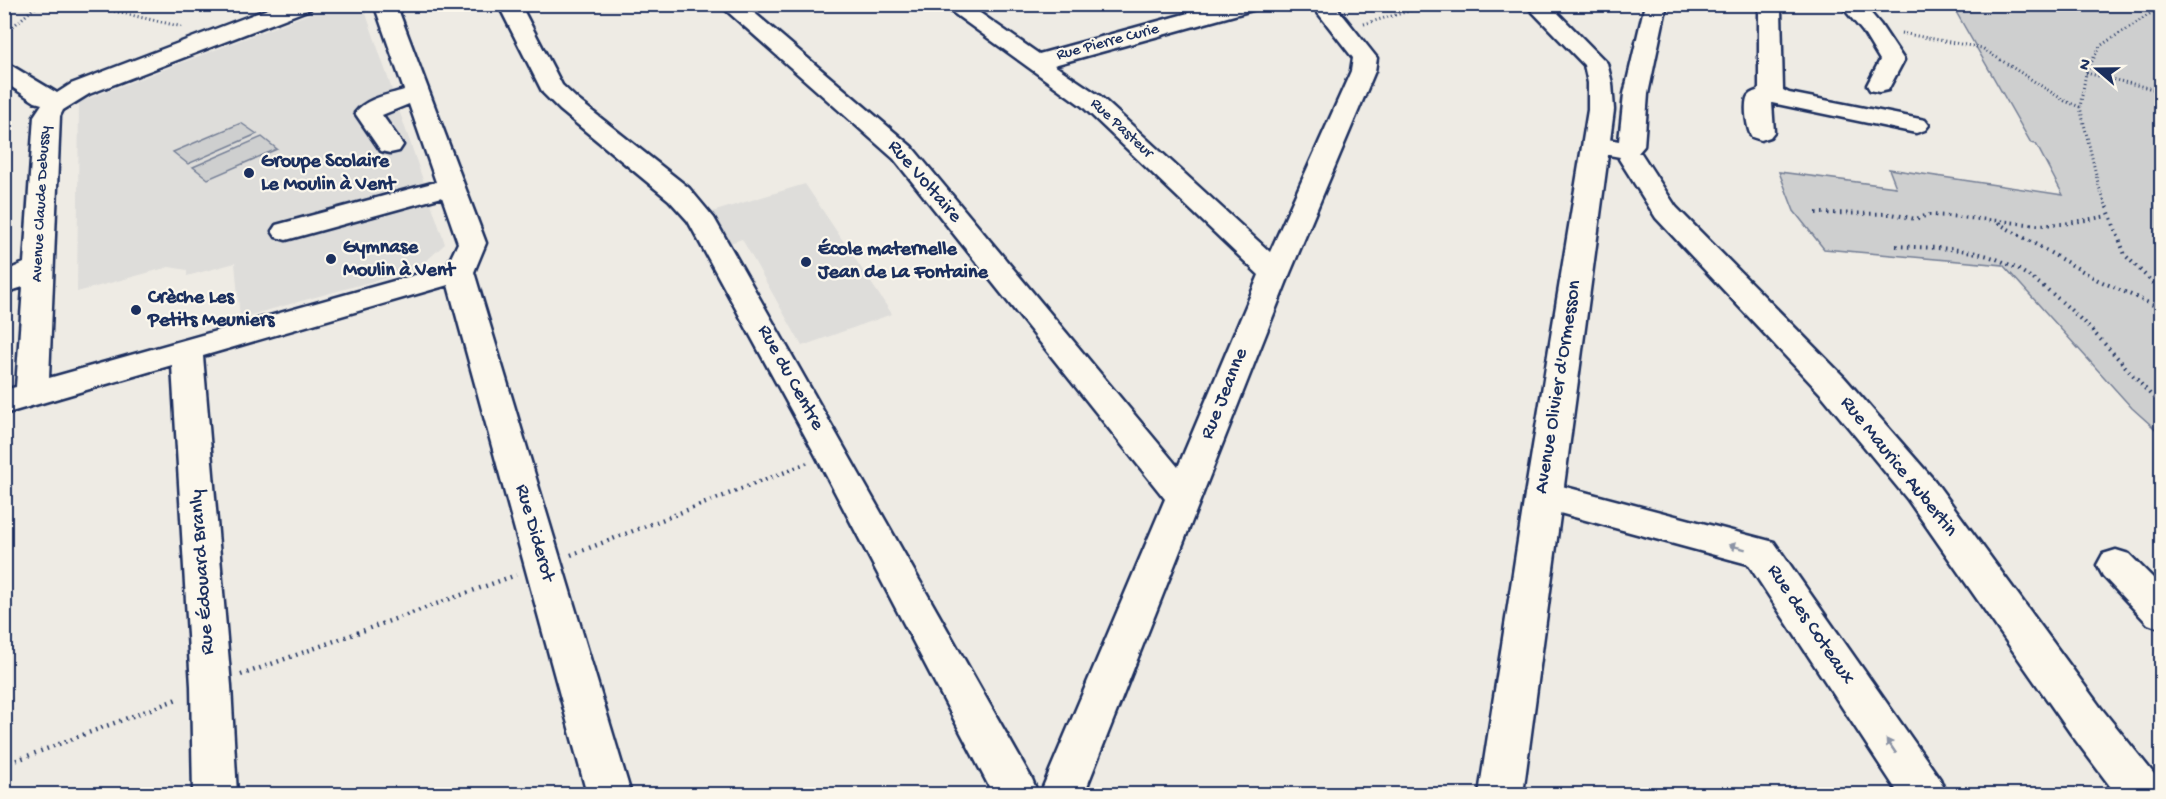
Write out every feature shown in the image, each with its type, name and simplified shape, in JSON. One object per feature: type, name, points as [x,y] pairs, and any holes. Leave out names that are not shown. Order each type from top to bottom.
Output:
[{"type":"street","name":"Avenue Claude Debussy","points":[[18,398],[39,268],[47,116],[59,101],[80,88],[302,4]]},
{"type":"street","points":[[18,398],[459,272],[472,243],[385,4]]},
{"type":"street","name":"Rue du Centre","points":[[509,4],[552,88],[569,105],[679,194],[700,218],[832,454],[1016,795]]},
{"type":"street","name":"Rue Voltaire","points":[[730,4],[903,153],[1183,497]]},
{"type":"street","name":"Rue Pasteur","points":[[952,4],[1091,101],[1275,273]]},
{"type":"street","name":"Rue Pierre Curie","points":[[1037,62],[1248,4]]},
{"type":"street","name":"Rue Jeanne","points":[[1062,795],[1275,273],[1363,71],[1365,58],[1322,4]]},
{"type":"street","name":"Avenue Olivier d'Ormesson","points":[[1501,795],[1601,110],[1600,83],[1595,63],[1536,4]]},
{"type":"street","points":[[1596,145],[1623,150],[1631,146],[1636,94],[1656,4]]},
{"type":"street","points":[[1771,93],[1770,10],[1774,4]]},
{"type":"street","points":[[1851,4],[1872,29],[1892,60],[1880,85]]},
{"type":"street","points":[[4,71],[44,97],[59,101]]},
{"type":"street","points":[[1771,93],[1782,99],[1916,125]]},
{"type":"street","points":[[1761,132],[1759,99],[1771,93]]},
{"type":"street","points":[[390,145],[368,112],[386,103],[418,94]]},
{"type":"street","name":"Rue Maurice Aubertin","points":[[1632,159],[1666,212],[1832,385],[1921,490],[2086,721],[2142,795]]},
{"type":"street","points":[[286,231],[451,186]]},
{"type":"street","points":[[4,284],[39,268]]},
{"type":"street","name":"Rue Diderot","points":[[459,272],[609,795]]},
{"type":"street","name":"Rue Édouard Branly","points":[[187,350],[211,686],[215,795]]},
{"type":"street","name":"Rue des Coteaux","points":[[1543,495],[1761,553],[1924,795]]},
{"type":"street","points":[[2116,565],[2162,613]]},
{"type":"path","points":[[4,34],[39,4]]},
{"type":"path","points":[[83,4],[184,28],[226,33]]},
{"type":"path","points":[[1342,30],[1433,4]]},
{"type":"path","points":[[2162,6],[2100,46],[2086,73],[2080,107],[2099,187],[2108,216],[2125,255],[2162,292]]},
{"type":"path","points":[[1872,29],[1982,48],[2080,107]]},
{"type":"path","points":[[2086,73],[2162,91]]},
{"type":"path","points":[[1816,213],[1907,216],[1915,219],[1929,215],[1995,222],[2062,224],[2108,216]]},
{"type":"path","points":[[1873,214],[1876,219]]},
{"type":"path","points":[[1995,222],[2098,280],[2162,309]]},
{"type":"path","points":[[1896,246],[1969,253],[2003,261],[2029,276],[2066,308],[2162,407]]},
{"type":"path","points":[[4,765],[211,686]]},
{"type":"shaded area","points":[[1983,4],[2161,5],[2161,434],[2132,408],[2003,265],[1824,249],[1794,211],[1779,172],[1896,187],[1889,169],[2063,195],[2036,144],[2031,143],[1955,10]]},
{"type":"shaded area","name":"Groupe Scolaire Le Moulin à Vent","points":[[332,5],[363,5],[445,244],[417,269],[240,318],[235,263],[187,276],[187,270],[169,267],[77,292],[79,102]]},
{"type":"shaded area","points":[[241,123],[257,134],[188,164],[173,152]]},
{"type":"shaded area","points":[[262,137],[277,149],[208,179],[193,167]]},
{"type":"shaded area","name":"École maternelle Jean de La Fontaine","points":[[805,184],[892,314],[802,346],[742,239],[730,243],[712,212]]},
{"type":"place","name":"Groupe Scolaire Le Moulin à Vent","points":[[249,173]]},
{"type":"place","name":"Gymnase Moulin à Vent","points":[[331,259]]},
{"type":"place","name":"École maternelle Jean de La Fontaine","points":[[806,262]]},
{"type":"place","name":"Crèche Les Petits Meuniers","points":[[136,310]]}]
